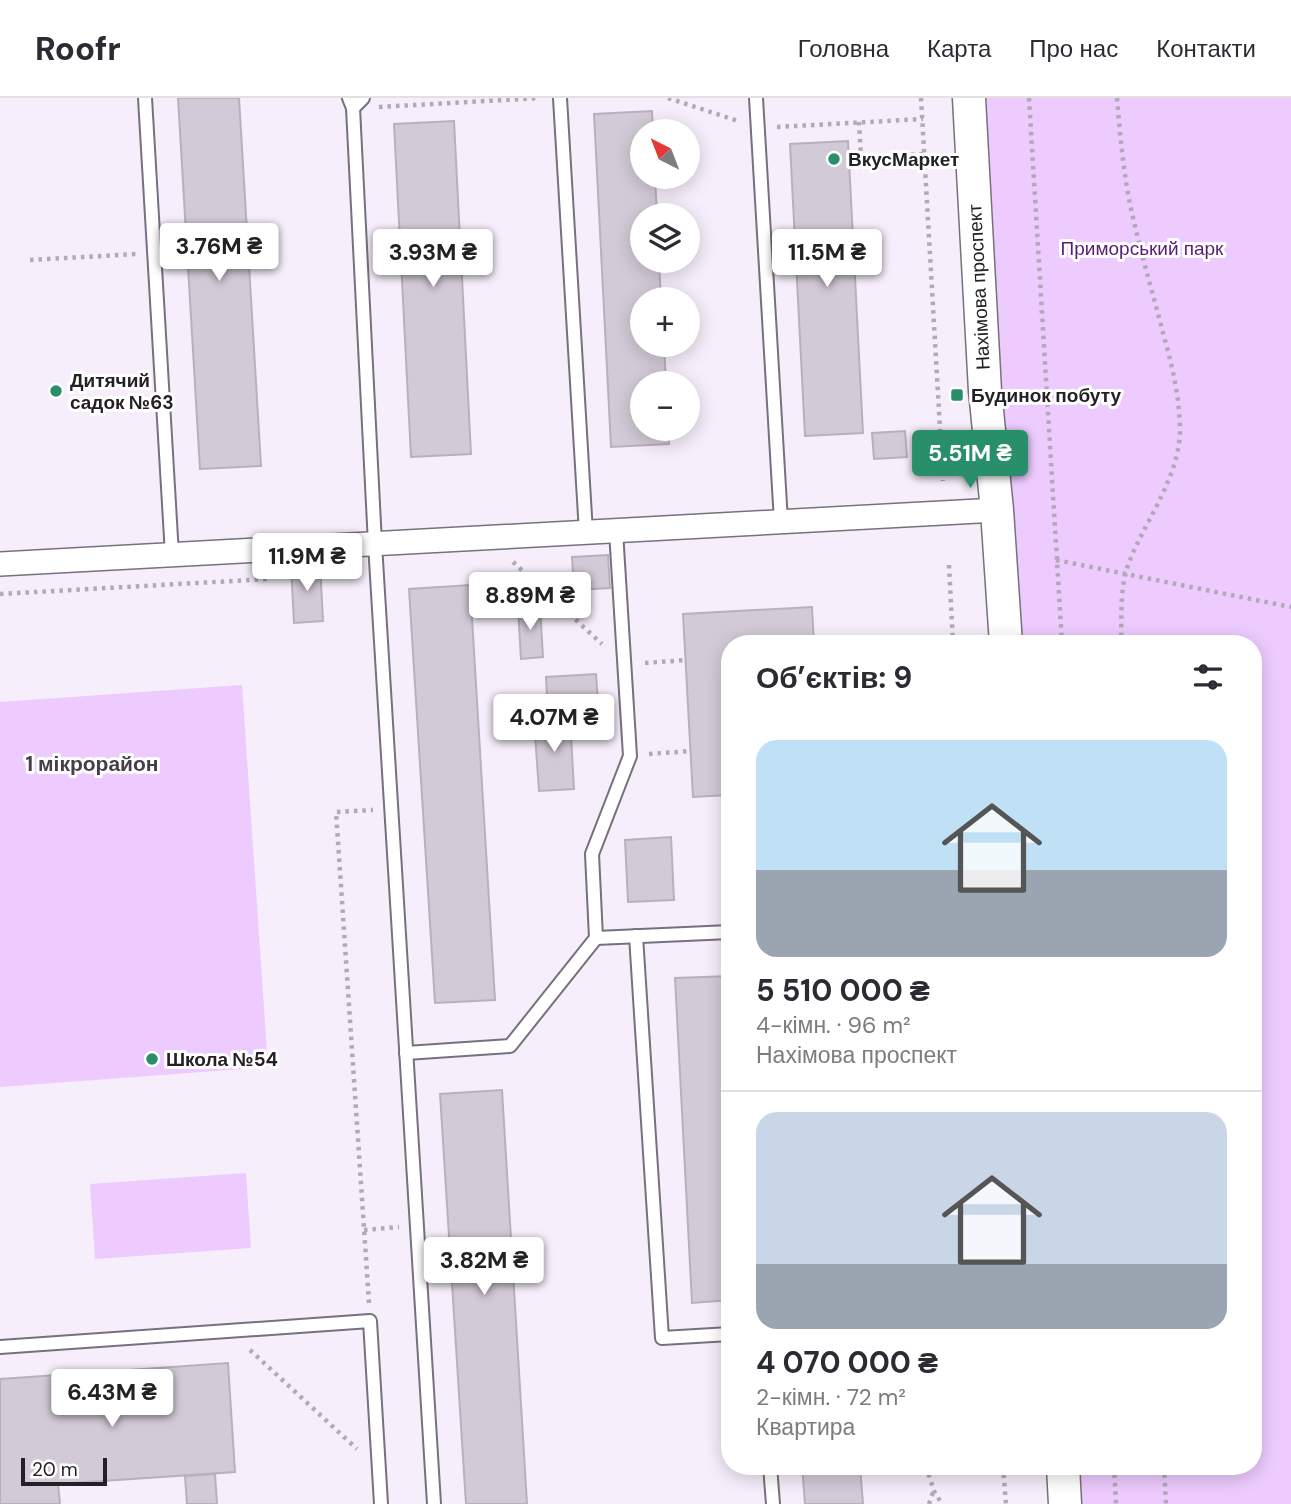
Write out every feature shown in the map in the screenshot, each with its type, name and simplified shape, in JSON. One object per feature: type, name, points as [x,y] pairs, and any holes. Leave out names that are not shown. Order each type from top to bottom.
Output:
[{"type":"main road","name":"Нахімова проспект","points":[[969,98],[985,391],[1005,635]]},
{"type":"main road","points":[[1063,1475],[1065,1504]]},
{"type":"street","points":[[0,564],[997,510]]},
{"type":"lane","points":[[145,98],[172,555]]},
{"type":"lane","points":[[363,98],[351,103],[375,544],[434,1504]]},
{"type":"lane","points":[[560,98],[586,533]]},
{"type":"lane","points":[[756,98],[781,522]]},
{"type":"lane","points":[[406,1053],[510,1046],[596,938],[592,854],[630,755],[616,531]]},
{"type":"lane","points":[[596,938],[721,932]]},
{"type":"lane","points":[[636,936],[662,1338],[721,1335]]},
{"type":"lane","points":[[0,1347],[370,1321],[381,1504]]},
{"type":"lane","points":[[771,1475],[773,1504]]},
{"type":"path","points":[[351,103],[540,98]]},
{"type":"path","points":[[668,98],[757,128],[923,119]]},
{"type":"path","points":[[921,98],[943,481]]},
{"type":"path","points":[[1029,98],[1061,635]]},
{"type":"path","points":[[1117,98],[1130,204],[1174,375],[1180,433],[1174,466],[1125,574],[1121,635]]},
{"type":"path","points":[[859,122],[861,158],[925,154]]},
{"type":"path","points":[[30,260],[154,253]]},
{"type":"path","points":[[488,538],[625,664],[686,660]]},
{"type":"path","points":[[1056,560],[1291,607]]},
{"type":"path","points":[[949,565],[953,635]]},
{"type":"path","points":[[630,755],[690,751]]},
{"type":"path","points":[[370,1321],[335,812],[392,808]]},
{"type":"path","points":[[364,1230],[417,1226]]},
{"type":"path","points":[[229,1331],[379,1470]]},
{"type":"path","points":[[929,1475],[942,1504]]},
{"type":"path","points":[[1004,1475],[1006,1504]]},
{"type":"path","points":[[1114,1475],[1116,1504]]},
{"type":"path","points":[[1164,1475],[1166,1504]]},
{"type":"path","points":[[929,1504],[934,1491]]},
{"type":"green space","name":"Приморський парк","points":[[983,98],[1291,98],[1291,1504],[1069,1504],[1067,1475],[1262,1475],[1262,635],[1015,635]]},
{"type":"green space","points":[[242,685],[268,1067],[0,1087],[0,702]]},
{"type":"green space","points":[[246,1173],[251,1248],[95,1259],[90,1184]]},
{"type":"building","points":[[178,98],[239,98],[261,466],[200,469]]},
{"type":"building","points":[[652,111],[652,119],[630,119],[630,189],[656,189],[656,203],[630,203],[630,273],[660,273],[660,287],[630,287],[630,357],[665,357],[665,371],[630,371],[630,441],[669,441],[669,444],[611,447],[594,114]]},
{"type":"building","points":[[454,121],[471,454],[411,457],[394,124]]},
{"type":"building","points":[[848,141],[863,433],[805,436],[790,144]]},
{"type":"building","points":[[905,431],[907,457],[874,459],[872,433]]},
{"type":"building","points":[[608,555],[610,588],[574,590],[572,557]]},
{"type":"building","points":[[320,564],[323,621],[294,623],[291,565]]},
{"type":"building","points":[[470,585],[495,1000],[435,1003],[409,589]]},
{"type":"building","points":[[540,606],[543,657],[521,659],[518,608]]},
{"type":"building","points":[[812,607],[814,635],[721,635],[721,795],[693,797],[683,614]]},
{"type":"building","points":[[596,674],[599,716],[548,719],[546,677]]},
{"type":"building","points":[[570,718],[574,789],[539,791],[534,720]]},
{"type":"building","points":[[671,837],[674,900],[628,902],[625,840]]},
{"type":"building","points":[[721,976],[721,1301],[692,1303],[675,978]]},
{"type":"building","points":[[502,1090],[527,1504],[466,1504],[440,1094]]},
{"type":"building","points":[[228,1363],[235,1472],[58,1484],[60,1504],[0,1504],[0,1379]]},
{"type":"building","points":[[215,1474],[217,1504],[187,1504],[185,1476]]},
{"type":"building","points":[[803,1475],[861,1475],[863,1504],[805,1504]]},
{"type":"place","name":"ВкусМаркет","points":[[834,159]]},
{"type":"place","name":"Дитячий садок №63","points":[[56,391]]},
{"type":"place","name":"Будинок побуту","points":[[957,395]]},
{"type":"place","name":"Школа №54","points":[[152,1059]]},
{"type":"district","name":"1 мікрорайон","points":[[92,764]]}]
